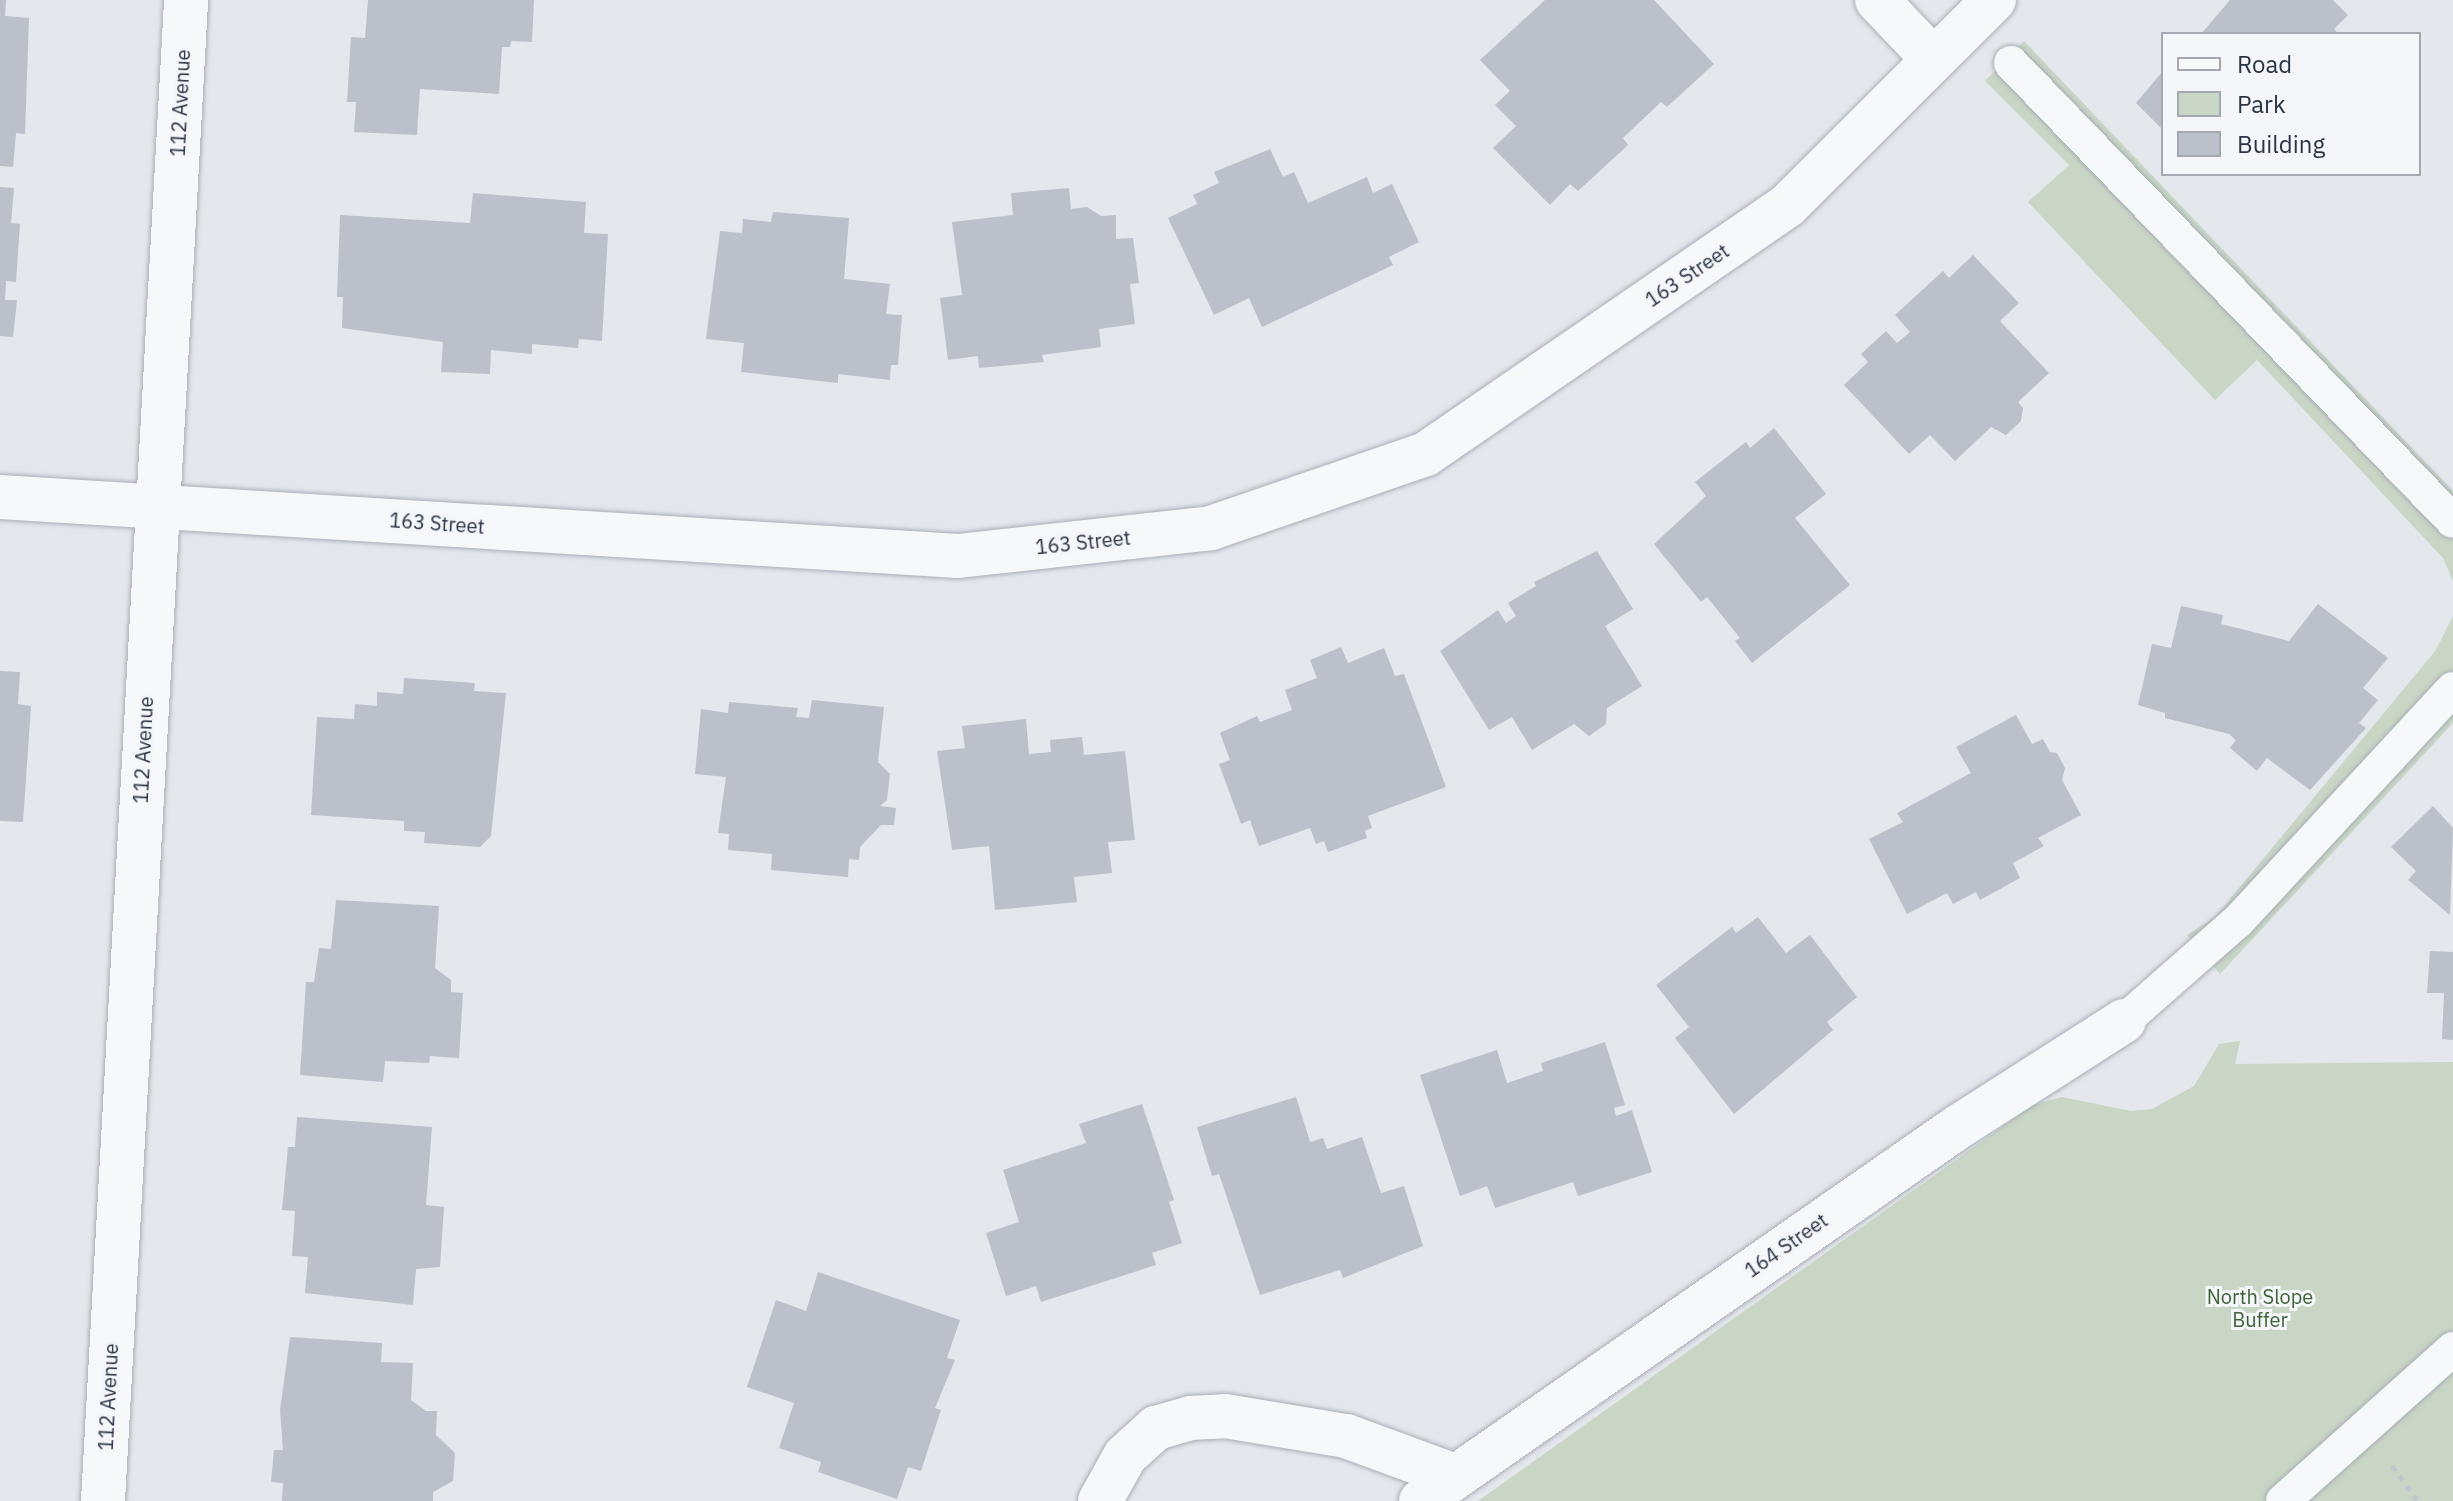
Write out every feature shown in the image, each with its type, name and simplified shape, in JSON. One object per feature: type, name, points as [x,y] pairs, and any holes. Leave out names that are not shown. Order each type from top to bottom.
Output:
[{"type":"street","name":"112 Avenue","points":[[103,1501],[186,0]]},
{"type":"street","points":[[1877,0],[1933,59]]},
{"type":"street","name":"163 Street","points":[[0,497],[958,556],[1211,528],[1426,454],[1788,205],[1994,0]]},
{"type":"street","name":"164 Street","points":[[1100,1501],[1125,1456],[1156,1428],[1190,1418],[1225,1416],[1346,1436],[1437,1488],[1958,1127],[2124,1021]]},
{"type":"lane","points":[[2011,63],[2453,521]]},
{"type":"lane","points":[[2124,1021],[2238,921],[2453,689]]},
{"type":"lane","points":[[2283,1501],[2453,1349]]},
{"type":"green space","points":[[2024,41],[2453,491],[2453,581],[2443,558],[2257,360],[2215,400],[2028,202],[2069,165],[1985,81]]},
{"type":"green space","points":[[2453,616],[2453,723],[2220,974],[2187,935],[2215,917],[2436,650]]},
{"type":"green space","name":"North Slope Buffer","points":[[2240,1041],[2235,1064],[2453,1062],[2453,1501],[1478,1501],[2033,1105],[2062,1097],[2131,1111],[2152,1109],[2194,1086],[2219,1044]]},
{"type":"building","points":[[0,0],[6,0],[5,16],[29,18],[25,134],[16,133],[13,167],[0,166]]},
{"type":"building","points":[[368,0],[534,0],[532,42],[511,41],[510,47],[502,47],[499,94],[420,89],[417,135],[354,132],[356,102],[347,102],[351,37],[365,38]]},
{"type":"building","points":[[1545,0],[1654,0],[1714,64],[1667,107],[1661,102],[1623,138],[1628,145],[1578,191],[1570,184],[1550,205],[1493,148],[1516,126],[1495,105],[1510,91],[1480,60]]},
{"type":"building","points":[[2230,0],[2333,0],[2348,15],[2334,29],[2337,32],[2203,32]]},
{"type":"building","points":[[2161,73],[2161,128],[2136,103]]},
{"type":"building","points":[[1270,149],[1283,177],[1294,172],[1308,203],[1367,177],[1373,193],[1392,184],[1419,242],[1389,257],[1393,265],[1262,327],[1249,298],[1214,315],[1168,218],[1197,204],[1193,195],[1219,183],[1214,172]]},
{"type":"building","points":[[0,187],[14,188],[11,223],[20,224],[16,282],[6,281],[5,300],[17,300],[13,337],[0,336]]},
{"type":"building","points":[[1069,188],[1071,209],[1087,207],[1101,216],[1116,215],[1116,239],[1133,238],[1139,283],[1130,284],[1135,324],[1099,329],[1101,347],[1042,355],[1044,362],[979,368],[978,356],[948,360],[940,298],[962,295],[952,222],[1013,215],[1011,193]]},
{"type":"building","points":[[473,193],[586,202],[584,233],[608,234],[602,341],[579,339],[578,348],[532,344],[532,354],[491,350],[490,374],[441,372],[443,342],[342,328],[343,297],[337,297],[340,215],[470,223]]},
{"type":"building","points":[[773,212],[849,218],[844,279],[890,284],[886,314],[902,315],[898,365],[891,365],[890,380],[838,374],[838,383],[741,372],[744,343],[706,339],[720,231],[742,233],[743,219],[771,222]]},
{"type":"building","points":[[1973,255],[2019,303],[2000,321],[2049,373],[2018,402],[2023,408],[2021,421],[2006,435],[1991,427],[1955,461],[1930,435],[1909,454],[1844,385],[1868,362],[1861,354],[1886,331],[1897,343],[1910,332],[1895,315],[1943,271],[1949,278]]},
{"type":"building","points":[[1774,428],[1826,494],[1795,518],[1850,585],[1752,663],[1735,641],[1740,638],[1707,597],[1701,602],[1654,544],[1706,496],[1695,482],[1746,442],[1750,448]]},
{"type":"building","points":[[1597,551],[1633,609],[1605,626],[1642,686],[1607,708],[1606,724],[1589,736],[1574,724],[1532,750],[1512,717],[1489,730],[1440,651],[1498,610],[1506,623],[1516,616],[1508,603],[1536,586],[1534,582]]},
{"type":"building","points":[[2318,604],[2388,658],[2363,688],[2378,700],[2359,723],[2366,728],[2310,790],[2267,758],[2257,771],[2230,748],[2236,740],[2229,734],[2165,718],[2165,713],[2138,705],[2152,644],[2171,648],[2181,606],[2223,615],[2221,624],[2289,641]]},
{"type":"building","points":[[1341,647],[1348,663],[1384,648],[1395,676],[1404,674],[1446,787],[1368,816],[1372,828],[1365,831],[1367,838],[1328,852],[1324,841],[1316,844],[1310,828],[1259,846],[1250,820],[1241,824],[1219,764],[1230,760],[1220,733],[1257,716],[1260,722],[1292,710],[1285,690],[1317,678],[1310,660]]},
{"type":"building","points":[[0,671],[20,672],[18,704],[31,706],[23,822],[0,821]]},
{"type":"building","points":[[404,678],[475,683],[474,691],[506,693],[491,836],[480,847],[424,843],[425,832],[404,831],[404,821],[311,815],[317,717],[354,719],[355,704],[377,706],[377,692],[403,694]]},
{"type":"building","points":[[812,700],[884,707],[878,762],[890,774],[887,800],[880,806],[896,808],[894,825],[881,825],[860,847],[859,860],[849,859],[848,877],[771,870],[772,854],[728,850],[729,834],[718,833],[726,777],[695,774],[701,709],[728,713],[729,702],[798,708],[796,717],[809,718]]},
{"type":"building","points":[[2016,715],[2032,744],[2043,739],[2050,752],[2057,753],[2065,768],[2062,780],[2081,815],[2038,838],[2044,846],[2013,863],[2020,878],[1980,900],[1976,892],[1953,904],[1947,893],[1907,914],[1869,839],[1903,822],[1897,813],[1971,773],[1956,747]]},
{"type":"building","points":[[1026,719],[1029,754],[1051,752],[1050,740],[1082,737],[1084,755],[1125,751],[1135,840],[1108,842],[1112,873],[1074,877],[1077,902],[995,910],[989,846],[952,850],[937,751],[965,748],[962,726]]},
{"type":"building","points":[[2433,806],[2453,828],[2450,915],[2408,880],[2416,871],[2391,847]]},
{"type":"building","points":[[336,900],[439,906],[435,968],[451,980],[451,992],[463,993],[459,1058],[430,1056],[429,1063],[385,1061],[383,1082],[300,1075],[306,982],[314,982],[319,948],[331,949]]},
{"type":"building","points":[[1758,917],[1786,953],[1810,935],[1857,997],[1827,1022],[1833,1030],[1734,1114],[1675,1038],[1689,1027],[1656,985],[1732,927],[1736,933]]},
{"type":"building","points":[[2430,951],[2453,952],[2453,1040],[2442,1039],[2444,993],[2427,993]]},
{"type":"building","points":[[1605,1042],[1625,1105],[1614,1108],[1616,1116],[1632,1110],[1652,1172],[1578,1196],[1573,1182],[1495,1208],[1487,1186],[1460,1196],[1420,1075],[1497,1050],[1507,1083],[1543,1071],[1541,1063]]},
{"type":"building","points":[[1296,1097],[1310,1142],[1323,1138],[1327,1149],[1362,1137],[1381,1193],[1404,1186],[1423,1246],[1343,1278],[1340,1270],[1260,1295],[1219,1174],[1212,1176],[1197,1127]]},
{"type":"building","points":[[1142,1104],[1174,1200],[1169,1202],[1182,1243],[1152,1253],[1156,1265],[1041,1302],[1036,1286],[1006,1296],[986,1233],[1019,1222],[1003,1170],[1086,1143],[1079,1124]]},
{"type":"building","points":[[297,1117],[432,1127],[426,1205],[444,1207],[440,1267],[416,1269],[413,1305],[305,1293],[308,1257],[292,1256],[295,1211],[282,1210],[288,1147],[295,1147]]},
{"type":"building","points":[[818,1272],[960,1320],[947,1358],[955,1360],[935,1408],[941,1410],[921,1471],[908,1467],[897,1499],[818,1472],[821,1462],[779,1448],[794,1403],[747,1387],[776,1300],[806,1311]]},
{"type":"building","points":[[290,1337],[382,1343],[381,1362],[413,1363],[411,1400],[426,1411],[437,1411],[436,1435],[455,1453],[453,1481],[433,1492],[433,1501],[282,1501],[283,1483],[271,1482],[274,1450],[283,1450],[280,1410]]}]
